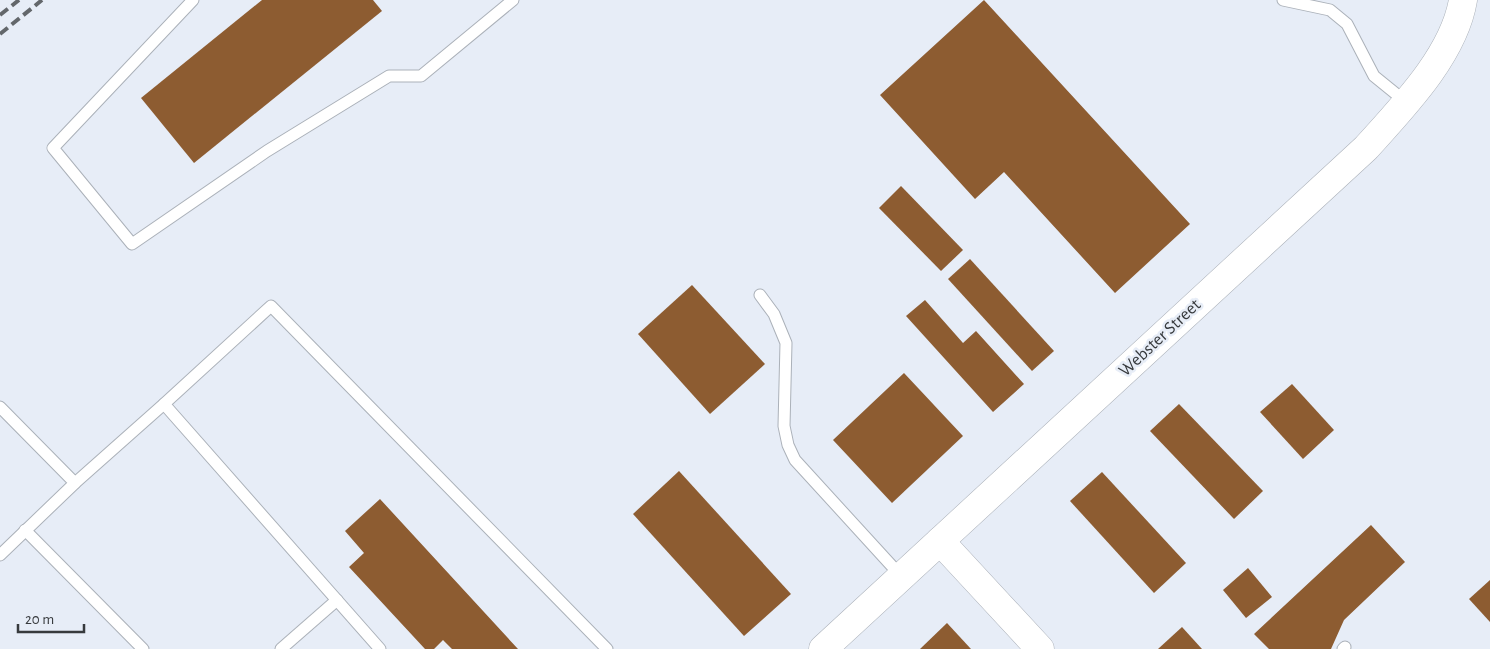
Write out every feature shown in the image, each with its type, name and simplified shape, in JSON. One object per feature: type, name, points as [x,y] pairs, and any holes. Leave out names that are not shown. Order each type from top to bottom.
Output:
[{"type":"street","name":"Webster Street","points":[[823,649],[1366,148],[1406,102],[1442,53],[1454,29],[1463,0]]},
{"type":"street","points":[[940,541],[1040,649]]},
{"type":"lane","points":[[193,0],[53,148],[132,244],[267,151],[389,76],[421,76],[513,0]]},
{"type":"lane","points":[[1282,0],[1330,10],[1347,24],[1374,76],[1406,102]]},
{"type":"lane","points":[[760,295],[774,314],[786,343],[784,426],[788,446],[795,460],[901,576]]},
{"type":"lane","points":[[0,555],[75,483],[271,306],[607,649]]},
{"type":"lane","points":[[164,404],[380,649]]},
{"type":"lane","points":[[0,407],[75,483]]},
{"type":"lane","points":[[25,530],[143,649]]},
{"type":"lane","points":[[281,649],[336,600]]},
{"type":"building","points":[[262,0],[373,0],[382,11],[194,163],[141,98]]},
{"type":"building","points":[[984,0],[1190,224],[1115,293],[1004,172],[975,199],[880,95]]},
{"type":"building","points":[[901,186],[963,250],[941,271],[879,208]]},
{"type":"building","points":[[970,259],[1054,351],[1032,371],[948,279]]},
{"type":"building","points":[[692,285],[765,364],[710,414],[638,334]]},
{"type":"building","points":[[925,300],[963,343],[976,331],[1024,384],[993,412],[906,316]]},
{"type":"building","points":[[904,373],[963,436],[892,503],[833,440]]},
{"type":"building","points":[[1292,384],[1334,430],[1303,459],[1260,412]]},
{"type":"building","points":[[1179,404],[1263,491],[1234,519],[1150,431]]},
{"type":"building","points":[[679,471],[791,594],[744,636],[633,514]]},
{"type":"building","points":[[1102,472],[1186,563],[1154,593],[1070,501]]},
{"type":"building","points":[[380,499],[518,649],[452,649],[443,640],[434,649],[425,649],[349,567],[364,553],[345,531]]},
{"type":"building","points":[[1371,525],[1405,562],[1344,620],[1331,649],[1269,649],[1254,634]]},
{"type":"building","points":[[1248,568],[1272,597],[1246,618],[1223,590]]},
{"type":"building","points":[[1490,580],[1490,622],[1469,599]]},
{"type":"building","points":[[947,623],[971,649],[920,649]]},
{"type":"building","points":[[1182,627],[1202,649],[1158,649]]},
{"type":"railway","points":[[0,15],[19,0]]},
{"type":"railway","points":[[0,34],[42,0]]}]
